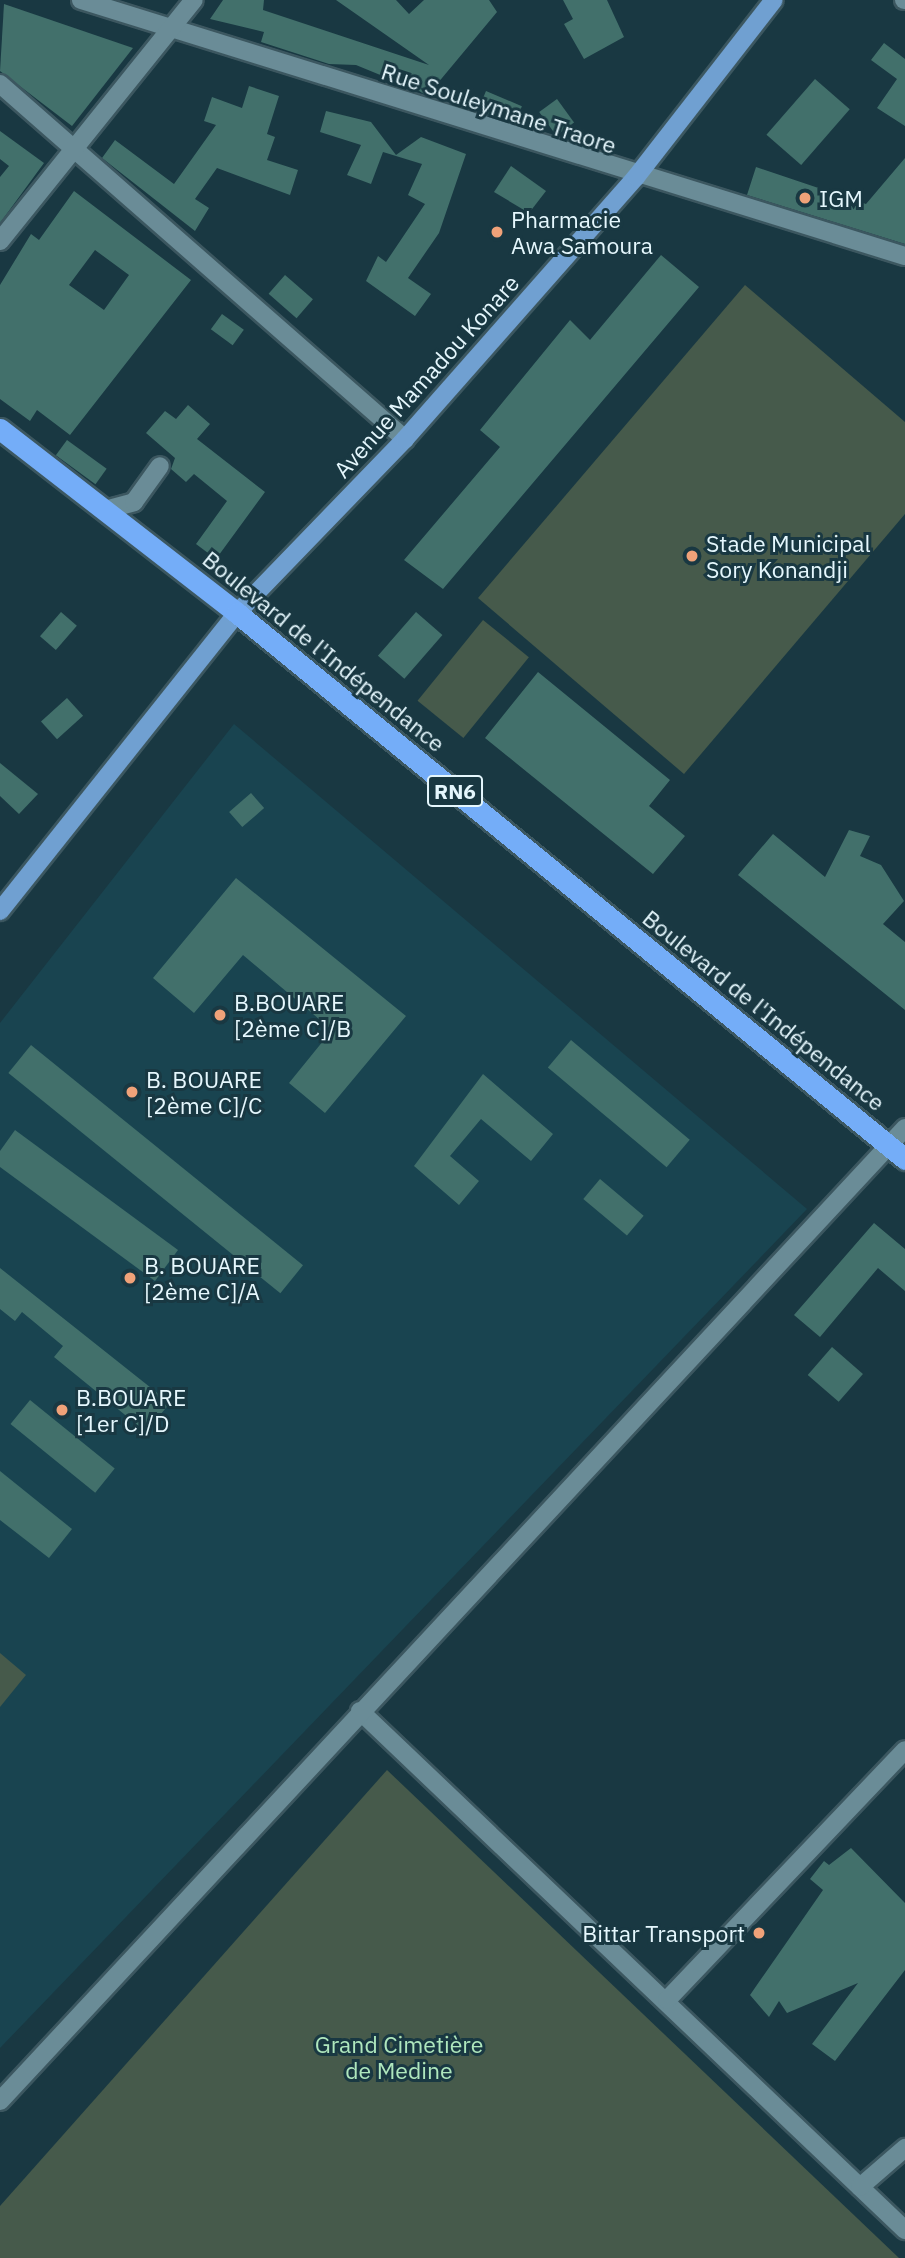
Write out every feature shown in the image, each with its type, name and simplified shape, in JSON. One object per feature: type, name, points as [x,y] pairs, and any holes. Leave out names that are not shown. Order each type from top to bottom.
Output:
[{"type":"highway","name":"Boulevard de l'Indépendance","points":[[0,429],[237,613],[905,1158]]},
{"type":"main road","name":"Avenue Mamadou Konare","points":[[0,911],[237,613],[405,439],[636,177],[774,0]]},
{"type":"street","name":"Rue Souleymane Traore","points":[[81,0],[636,177],[905,256]]},
{"type":"street","points":[[0,241],[194,0]]},
{"type":"street","points":[[0,84],[405,439]]},
{"type":"street","points":[[105,510],[134,502],[160,466]]},
{"type":"street","points":[[0,2101],[905,1128]]},
{"type":"street","points":[[360,1711],[667,2000],[905,2230]]},
{"type":"street","points":[[667,2000],[905,1750]]},
{"type":"street","points":[[860,2187],[905,2148]]},
{"type":"shaded area","points":[[234,724],[807,1209],[0,2048],[0,1023]]},
{"type":"green space","name":"Stade Municipal Sory Konandji","points":[[745,285],[905,422],[905,514],[684,774],[478,598]]},
{"type":"green space","points":[[483,620],[529,657],[463,738],[418,701]]},
{"type":"green space","points":[[0,1653],[26,1675],[0,1707]]},
{"type":"green space","name":"Grand Cimetière de Medine","points":[[387,1770],[899,2258],[0,2258],[0,2206]]},
{"type":"building","points":[[223,0],[264,0],[263,10],[429,65],[336,0],[396,0],[409,14],[424,0],[489,0],[497,12],[427,96],[393,74],[390,79],[356,65],[329,64],[261,42],[264,32],[210,19]]},
{"type":"building","points":[[563,0],[607,0],[624,37],[584,59],[564,24],[573,19]]},
{"type":"building","points":[[4,4],[133,48],[72,126],[0,71]]},
{"type":"building","points":[[884,43],[905,59],[905,126],[877,108],[897,79],[871,60]]},
{"type":"building","points":[[815,79],[850,109],[801,165],[766,135]]},
{"type":"building","points":[[249,86],[279,96],[267,134],[275,137],[267,160],[298,170],[290,195],[217,168],[195,199],[209,208],[195,231],[102,158],[115,140],[174,184],[216,125],[204,121],[212,97],[242,108]]},
{"type":"building","points":[[486,91],[522,106],[514,125],[478,109]]},
{"type":"building","points":[[557,99],[574,122],[556,135],[539,112]]},
{"type":"building","points":[[326,111],[371,122],[396,155],[421,137],[466,154],[439,233],[408,278],[431,294],[415,316],[366,281],[378,256],[386,262],[425,204],[408,195],[422,164],[383,152],[371,184],[347,175],[361,145],[320,132]]},
{"type":"building","points":[[0,131],[44,163],[0,223],[0,177],[9,166],[0,159]]},
{"type":"building","points":[[905,158],[905,244],[747,195],[756,167],[866,204]]},
{"type":"building","points":[[511,166],[546,191],[529,213],[494,192]]},
{"type":"building","points":[[74,191],[191,280],[70,435],[37,410],[30,421],[0,399],[0,285],[31,234],[39,240]],"holes":[[[95,250],[129,275],[104,310],[69,285]]]},
{"type":"building","points":[[661,255],[699,287],[443,589],[404,560],[500,447],[480,430],[570,320],[590,340]]},
{"type":"building","points":[[285,275],[313,299],[297,318],[269,294]]},
{"type":"building","points":[[222,314],[244,330],[233,345],[211,329]]},
{"type":"building","points":[[188,405],[210,424],[197,439],[265,492],[216,559],[196,544],[227,501],[194,474],[186,482],[171,469],[175,458],[146,433],[165,411],[176,419]]},
{"type":"building","points":[[67,440],[107,469],[95,484],[56,455]]},
{"type":"building","points":[[61,612],[77,626],[56,650],[40,636]]},
{"type":"building","points":[[416,612],[442,635],[404,679],[378,656]]},
{"type":"building","points":[[538,672],[670,780],[649,806],[685,836],[653,874],[485,738]]},
{"type":"building","points":[[67,698],[83,716],[57,739],[41,721]]},
{"type":"building","points":[[0,763],[38,794],[19,814],[0,796]]},
{"type":"building","points":[[251,793],[264,808],[242,827],[229,812]]},
{"type":"building","points":[[849,830],[870,836],[860,856],[881,865],[904,901],[883,924],[905,942],[905,1010],[738,875],[773,834],[825,877]]},
{"type":"building","points":[[236,878],[406,1016],[325,1113],[289,1083],[332,1030],[243,955],[194,1013],[153,978]]},
{"type":"building","points":[[571,1040],[690,1140],[667,1167],[548,1068]]},
{"type":"building","points":[[31,1045],[303,1265],[280,1293],[8,1073]]},
{"type":"building","points":[[483,1074],[553,1134],[531,1161],[481,1119],[450,1156],[479,1181],[459,1205],[414,1166]]},
{"type":"building","points":[[15,1130],[178,1250],[155,1281],[0,1167],[0,1151]]},
{"type":"building","points":[[600,1179],[644,1216],[627,1236],[583,1199]]},
{"type":"building","points":[[874,1223],[905,1249],[905,1291],[878,1268],[820,1337],[794,1315]]},
{"type":"building","points":[[0,1268],[170,1403],[146,1432],[54,1357],[63,1346],[22,1312],[15,1321],[0,1309]]},
{"type":"building","points":[[832,1347],[863,1374],[839,1402],[808,1375]]},
{"type":"building","points":[[30,1400],[115,1469],[95,1493],[10,1424]]},
{"type":"building","points":[[0,1471],[72,1529],[49,1558],[0,1520]]},
{"type":"building","points":[[851,1848],[905,1903],[905,1970],[835,2061],[812,2044],[858,1983],[787,2013],[779,2001],[769,2017],[750,1995],[823,1890],[810,1879],[824,1861],[829,1865]]},
{"type":"place","name":"IGM","points":[[805,198]]},
{"type":"place","name":"Pharmacie Awa Samoura","points":[[497,232]]},
{"type":"place","name":"Stade Municipal Sory Konandji","points":[[692,556]]},
{"type":"place","name":"B.BOUARE [2ème C]/B","points":[[220,1015]]},
{"type":"place","name":"B. BOUARE [2ème C]/C","points":[[132,1092]]},
{"type":"place","name":"B. BOUARE [2ème C]/A","points":[[130,1278]]},
{"type":"place","name":"B.BOUARE [1er C]/D","points":[[62,1410]]},
{"type":"place","name":"Bittar Transport","points":[[759,1933]]}]
